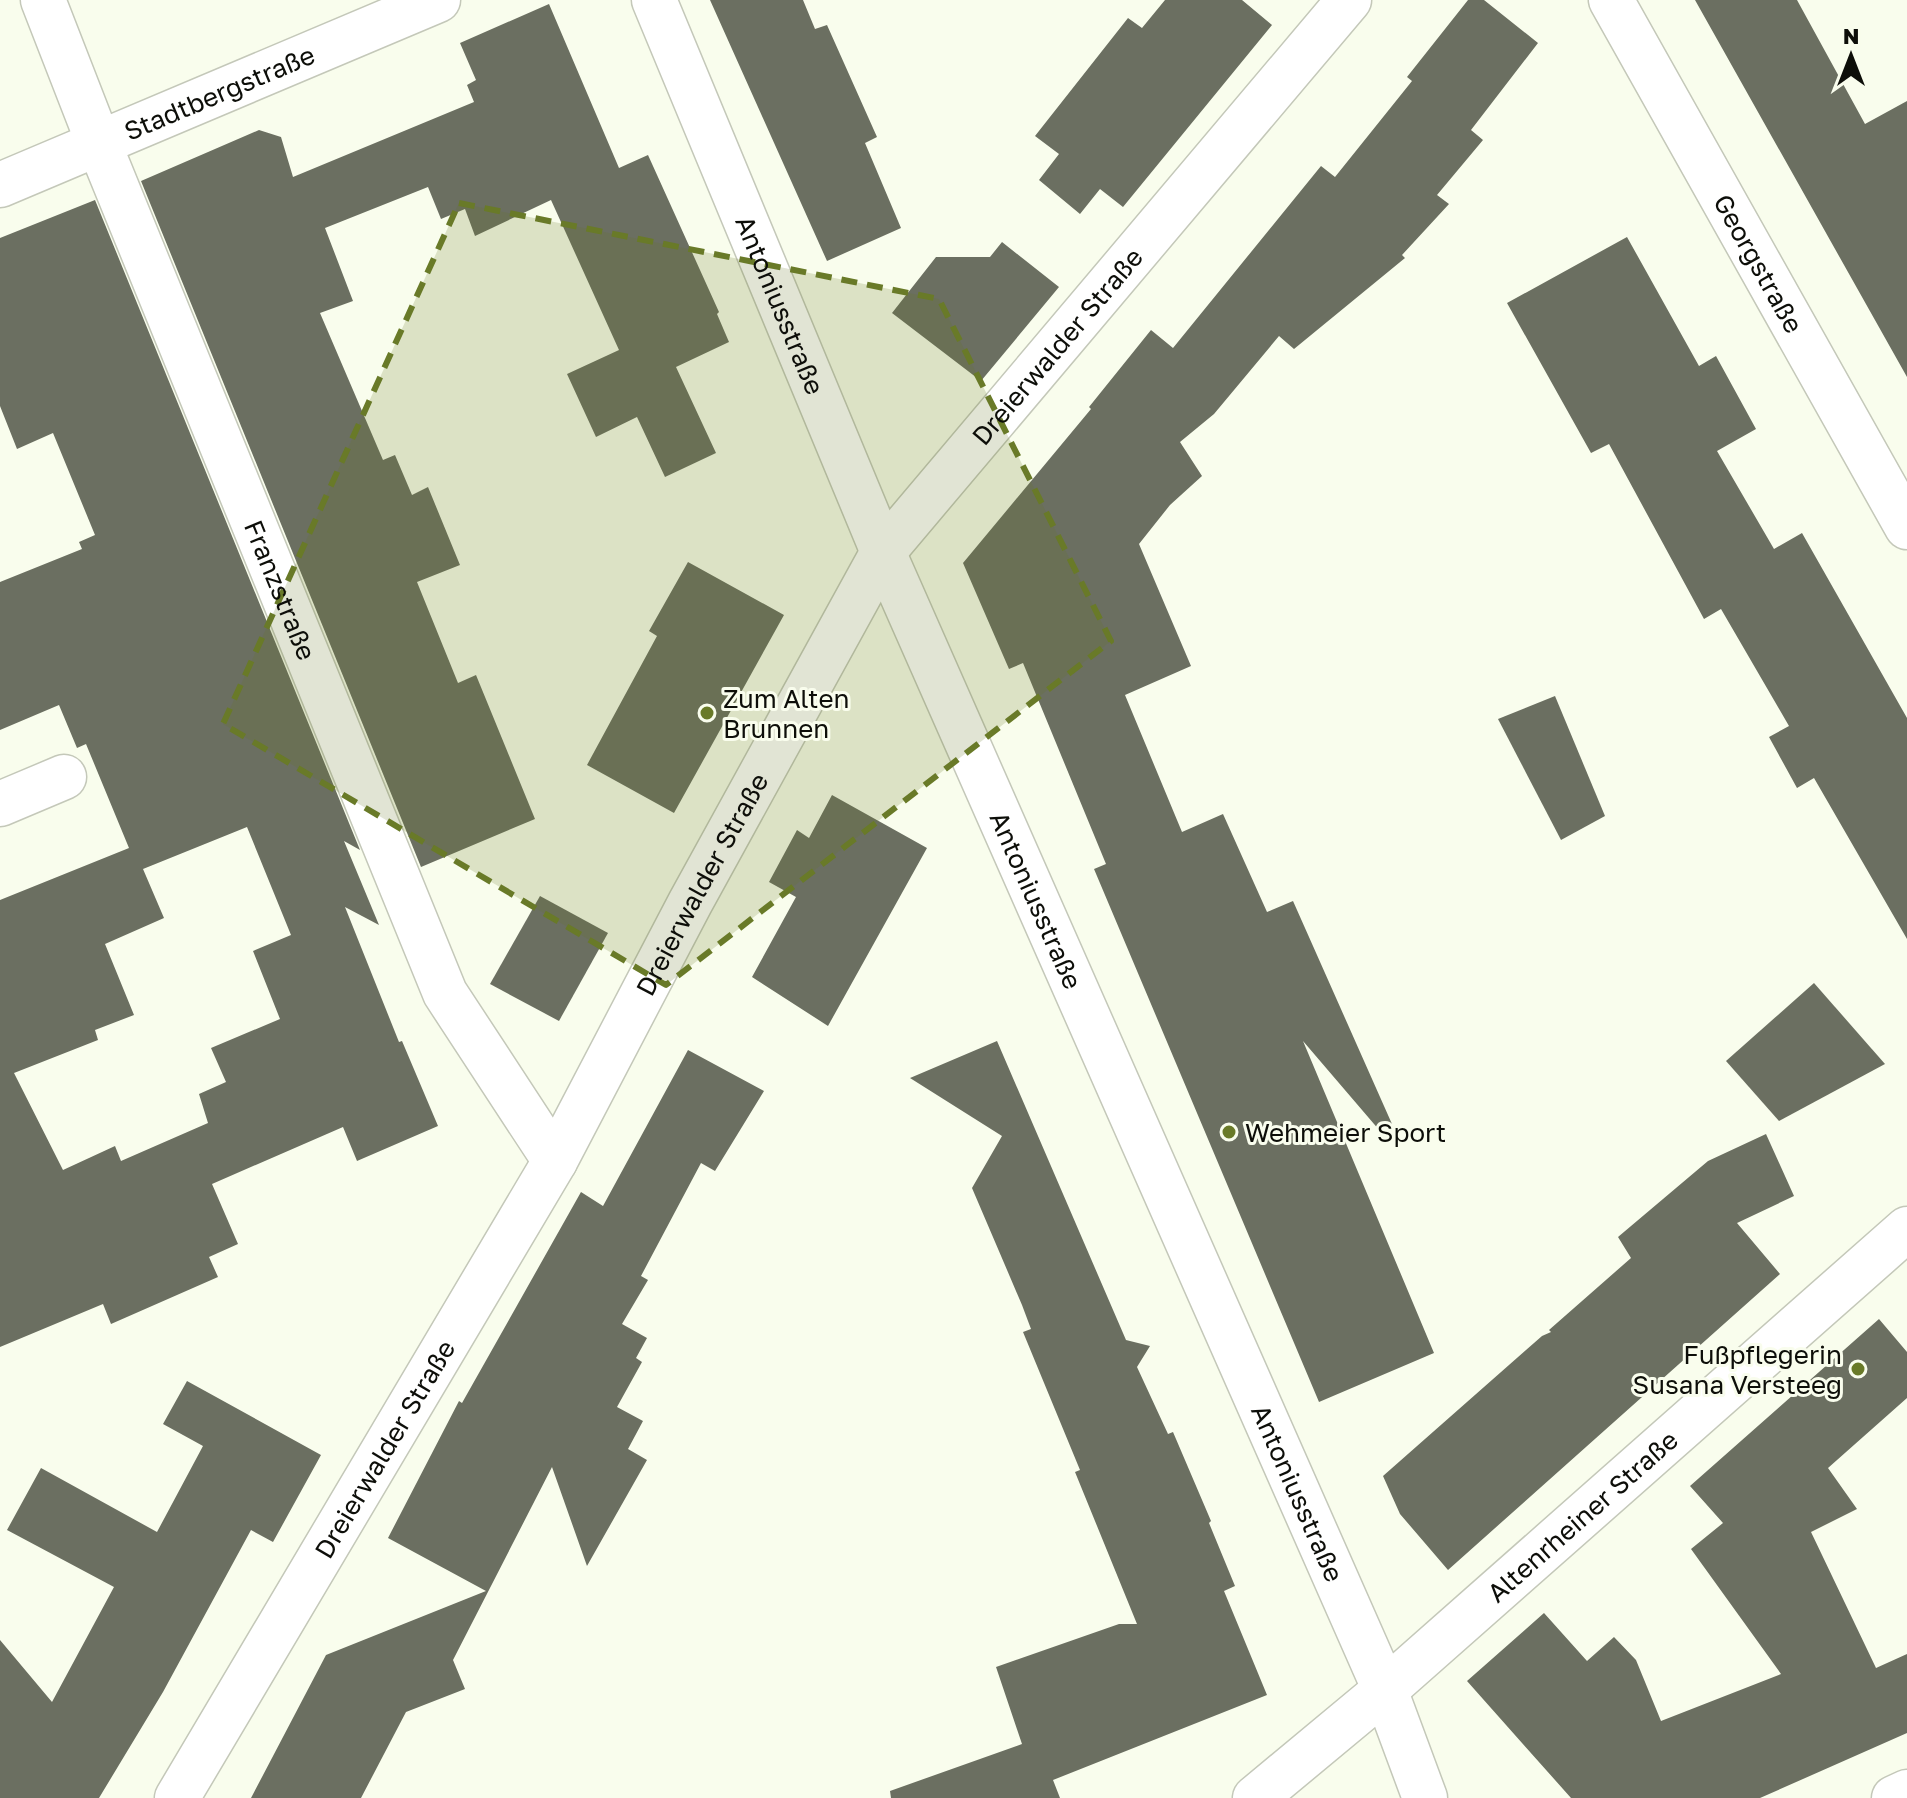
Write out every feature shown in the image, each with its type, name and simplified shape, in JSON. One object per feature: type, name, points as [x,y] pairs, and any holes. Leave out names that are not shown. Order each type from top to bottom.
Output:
[{"type":"street","name":"Franzstraße","points":[[43,0],[445,993],[555,1161]]},
{"type":"street","name":"Stadtbergstraße","points":[[0,185],[438,0]]},
{"type":"street","name":"Antoniusstraße","points":[[654,0],[883,552],[1385,1690],[1425,1798]]},
{"type":"street","name":"Dreierwalder Straße","points":[[177,1798],[555,1161],[690,903],[883,552],[1349,0]]},
{"type":"street","name":"Georgstraße","points":[[1611,0],[1907,527]]},
{"type":"street","points":[[0,804],[64,777]]},
{"type":"street","name":"Altenrheiner Straße","points":[[1255,1798],[1385,1690],[1907,1229]]},
{"type":"street","points":[[1894,1798],[1907,1792]]},
{"type":"highlighted area","points":[[459,203],[939,299],[1111,641],[666,985],[223,724]]},
{"type":"building","points":[[710,0],[803,0],[815,29],[827,25],[877,137],[865,143],[901,228],[827,261]]},
{"type":"building","points":[[1165,0],[1242,0],[1272,25],[1123,207],[1100,189],[1080,214],[1039,180],[1059,154],[1035,136],[1128,18],[1142,28]]},
{"type":"building","points":[[1468,0],[1484,0],[1538,43],[1471,130],[1483,140],[1437,195],[1449,204],[1402,255],[1405,258],[1294,349],[1279,336],[1214,414],[1180,442],[1202,476],[1170,505],[1139,544],[1191,666],[1125,695],[1182,832],[1223,814],[1267,912],[1293,901],[1392,1124],[1380,1131],[1303,1041],[1434,1353],[1319,1402],[1094,869],[1106,864],[1023,663],[1009,669],[963,563],[1091,409],[1089,407],[1151,330],[1173,348],[1321,166],[1335,177],[1412,81],[1407,77]]},
{"type":"building","points":[[1695,0],[1797,0],[1865,124],[1907,101],[1907,377]]},
{"type":"building","points":[[549,4],[619,168],[648,155],[719,312],[717,314],[729,342],[676,367],[716,453],[665,477],[637,417],[596,437],[567,374],[619,350],[551,200],[475,236],[465,209],[441,219],[428,187],[325,228],[353,301],[320,313],[383,460],[395,455],[412,495],[428,487],[460,565],[417,582],[458,683],[476,675],[535,819],[421,867],[141,181],[259,130],[281,137],[293,177],[474,102],[467,85],[476,80],[460,43]]},
{"type":"building","points":[[95,200],[360,850],[344,841],[379,925],[345,907],[399,1042],[402,1041],[438,1126],[357,1161],[343,1127],[212,1184],[238,1244],[209,1257],[218,1277],[111,1324],[103,1304],[0,1347],[0,900],[129,848],[86,744],[77,748],[59,705],[0,730],[0,582],[82,549],[79,542],[95,535],[53,433],[17,449],[0,406],[0,238]],"holes":[[[247,827],[291,935],[253,951],[280,1019],[211,1048],[226,1082],[199,1094],[208,1123],[121,1161],[115,1146],[63,1170],[14,1073],[98,1040],[95,1030],[134,1015],[105,944],[164,918],[143,869]]]},
{"type":"building","points":[[1627,237],[1699,366],[1716,356],[1756,429],[1717,451],[1774,549],[1802,533],[1907,718],[1907,939],[1814,778],[1797,788],[1769,737],[1789,726],[1721,609],[1704,619],[1609,444],[1591,453],[1507,303]]},
{"type":"building","points":[[1002,242],[1059,287],[981,381],[892,313],[936,257],[990,257]]},
{"type":"building","points":[[688,562],[784,615],[674,813],[587,765],[657,636],[649,631]]},
{"type":"building","points":[[1555,696],[1605,816],[1561,840],[1498,719]]},
{"type":"building","points":[[832,795],[927,848],[828,1026],[752,977],[796,897],[769,882],[797,830],[809,838]]},
{"type":"building","points":[[540,896],[608,933],[559,1021],[490,984]]},
{"type":"building","points":[[1814,983],[1885,1064],[1779,1121],[1726,1061]]},
{"type":"building","points":[[997,1041],[1126,1340],[1150,1346],[1137,1367],[1168,1434],[1173,1432],[1211,1521],[1209,1523],[1235,1586],[1224,1591],[1267,1695],[1053,1780],[1060,1798],[891,1798],[890,1791],[1022,1744],[996,1667],[1119,1624],[1137,1624],[1075,1472],[1080,1470],[1023,1332],[1031,1329],[1022,1305],[972,1188],[1002,1136],[910,1078]]},
{"type":"building","points":[[688,1050],[764,1091],[715,1171],[701,1163],[641,1276],[648,1280],[622,1324],[647,1338],[636,1358],[642,1362],[617,1407],[643,1421],[628,1449],[647,1460],[587,1566],[552,1467],[453,1660],[465,1689],[406,1712],[361,1798],[251,1798],[326,1655],[486,1591],[388,1538],[459,1401],[462,1403],[581,1192],[603,1206]]},
{"type":"building","points":[[1766,1134],[1794,1196],[1737,1223],[1780,1274],[1448,1570],[1400,1514],[1383,1476],[1542,1336],[1551,1332],[1549,1330],[1631,1258],[1618,1237],[1708,1161]]},
{"type":"building","points":[[1879,1319],[1907,1352],[1907,1398],[1828,1468],[1857,1509],[1811,1532],[1876,1668],[1907,1654],[1907,1733],[1760,1798],[1571,1798],[1467,1681],[1544,1613],[1587,1661],[1614,1637],[1636,1660],[1661,1721],[1781,1674],[1691,1549],[1723,1523],[1690,1486]]},
{"type":"building","points":[[187,1381],[321,1455],[273,1542],[251,1530],[163,1692],[99,1798],[0,1798],[0,1640],[52,1702],[114,1587],[7,1530],[41,1468],[157,1532],[203,1446],[163,1424]]},
{"type":"place","name":"Zum Alten Brunnen","points":[[707,713]]},
{"type":"place","name":"Wehmeier Sport","points":[[1229,1132]]},
{"type":"place","name":"Fußpflegerin Susana Versteeg","points":[[1858,1369]]}]
